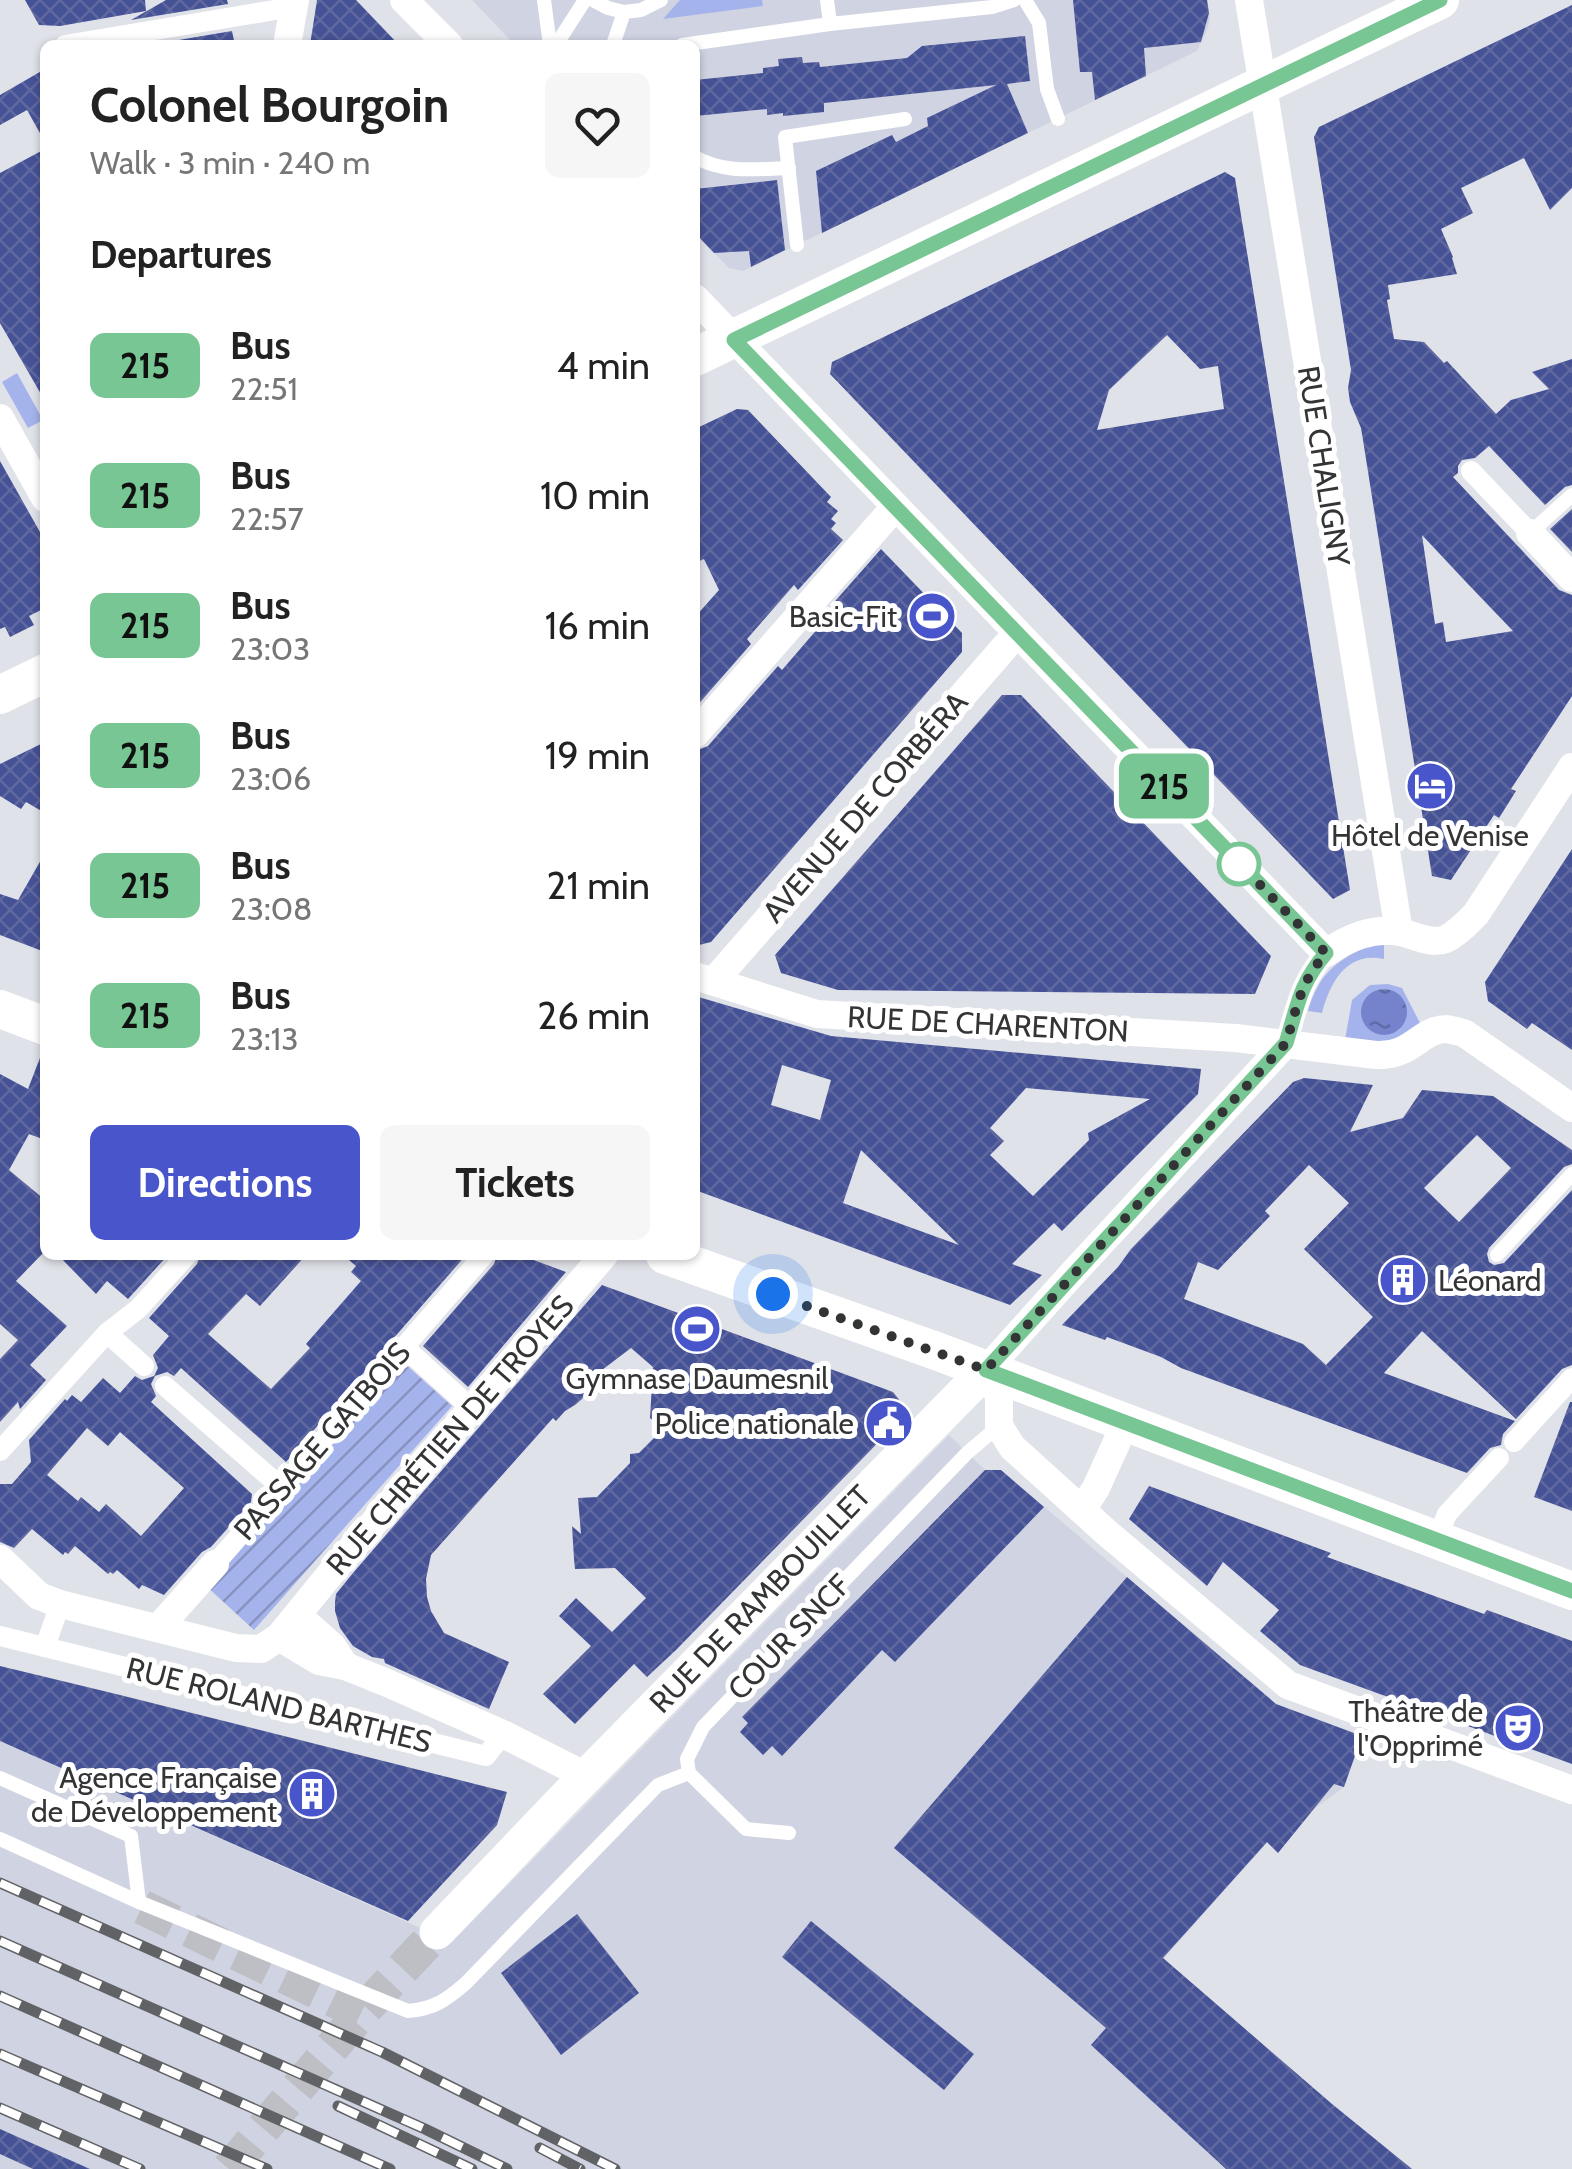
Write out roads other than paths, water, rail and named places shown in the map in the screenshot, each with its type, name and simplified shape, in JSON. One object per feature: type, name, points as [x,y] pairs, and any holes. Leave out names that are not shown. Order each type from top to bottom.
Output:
[{"type":"main road","points":[[700,356],[1440,0]]},
{"type":"main road","points":[[0,1009],[40,1024]]},
{"type":"main road","points":[[679,1260],[986,1370],[1572,1591]]},
{"type":"street","points":[[404,0],[444,40]]},
{"type":"street","name":"RUE CHALIGNY","points":[[1249,0],[1399,932]]},
{"type":"street","points":[[92,40],[294,3],[288,40]]},
{"type":"street","points":[[700,303],[1326,953],[1360,934],[1399,932],[1442,941],[1461,929],[1476,914],[1572,767]]},
{"type":"street","points":[[0,418],[40,489]]},
{"type":"street","points":[[1471,471],[1572,578]]},
{"type":"street","points":[[700,728],[895,507]]},
{"type":"street","name":"AVENUE DE CORBÉRA","points":[[704,978],[1017,634]]},
{"type":"street","name":"RUE DE CHARENTON","points":[[704,978],[818,1014],[1286,1043],[1390,1056],[1433,1032],[1448,1029],[1464,1034],[1572,1108]]},
{"type":"street","name":"RUE DE RAMBOUILLET","points":[[437,1932],[986,1370],[1286,1043]]},
{"type":"street","points":[[0,1450],[107,1333],[138,1309],[182,1260]]},
{"type":"street","name":"PASSAGE GATBOIS","points":[[160,1627],[480,1260]]},
{"type":"street","name":"RUE CHRÉTIEN DE TROYES","points":[[288,1627],[600,1260]]},
{"type":"street","points":[[107,1333],[144,1366]]},
{"type":"street","points":[[404,1347],[472,1409]]},
{"type":"street","points":[[986,1370],[999,1396],[999,1426],[1012,1447],[1288,1685],[1572,1790]]},
{"type":"street","points":[[1514,1442],[1572,1378]]},
{"type":"street","points":[[165,1386],[282,1488]]},
{"type":"street","points":[[1082,1510],[1124,1424]]},
{"type":"street","points":[[1436,1541],[1448,1514],[1499,1458]]},
{"type":"street","points":[[0,1559],[39,1596],[60,1604],[44,1647]]},
{"type":"street","name":"RUE ROLAND BARTHES","points":[[60,1604],[251,1650],[260,1649],[288,1627]]},
{"type":"street","points":[[288,1627],[332,1646],[345,1666],[503,1734],[586,1776]]},
{"type":"street","name":"RUE ROLAND BARTHES","points":[[0,1636],[486,1756],[503,1734]]},
{"type":"lane","points":[[544,0],[552,40]]},
{"type":"lane","points":[[557,40],[585,0]]},
{"type":"lane","points":[[592,0],[624,12],[641,10],[661,0]]},
{"type":"lane","points":[[828,0],[830,24]]},
{"type":"lane","points":[[700,42],[992,7],[1014,0]]},
{"type":"lane","points":[[1025,0],[1038,23],[1047,89],[1058,120]]},
{"type":"lane","points":[[615,40],[624,12]]},
{"type":"lane","points":[[797,244],[785,136],[905,119]]},
{"type":"lane","points":[[700,159],[730,170],[789,168]]},
{"type":"lane","points":[[1530,533],[1572,495]]},
{"type":"lane","points":[[1286,1043],[1303,985],[1326,953]]},
{"type":"lane","points":[[1497,1255],[1572,1174]]},
{"type":"lane","name":"COUR SNCF","points":[[689,1774],[687,1758],[703,1727],[967,1453],[999,1426]]},
{"type":"lane","points":[[0,1839],[139,1902],[408,2011],[428,2009],[465,1984],[658,1785],[689,1774],[746,1829],[789,1833]]},
{"type":"lane","points":[[0,1778],[132,1836],[139,1902]]},
{"type":"water","points":[[1384,989],[1400,996],[1407,1012],[1400,1028],[1384,1035],[1368,1028],[1361,1012],[1368,996]]},
{"type":"tunnel","points":[[142,1907],[361,2013]]},
{"type":"tunnel","points":[[229,2169],[361,2013],[437,1932]]},
{"type":"railway","points":[[0,1883],[382,2052],[615,2169]]},
{"type":"railway","points":[[0,1941],[507,2169]]},
{"type":"railway","points":[[0,1996],[390,2169]]},
{"type":"railway","points":[[0,2054],[267,2169]]},
{"type":"railway","points":[[338,2106],[472,2169]]},
{"type":"railway","points":[[0,2108],[140,2169]]},
{"type":"railway","points":[[540,2148],[580,2169]]},
{"type":"place","name":"Basic-Fit","points":[[932,616]]},
{"type":"place","name":"Hôtel de Venise","points":[[1430,786]]},
{"type":"place","name":"Léonard","points":[[1403,1280]]},
{"type":"place","name":"Gymnase Daumesnil","points":[[697,1329]]},
{"type":"place","name":"Police nationale","points":[[889,1423]]},
{"type":"place","name":"Théâtre de l'Opprimé","points":[[1518,1728]]},
{"type":"place","name":"Agence Française de Développement","points":[[312,1794]]}]
